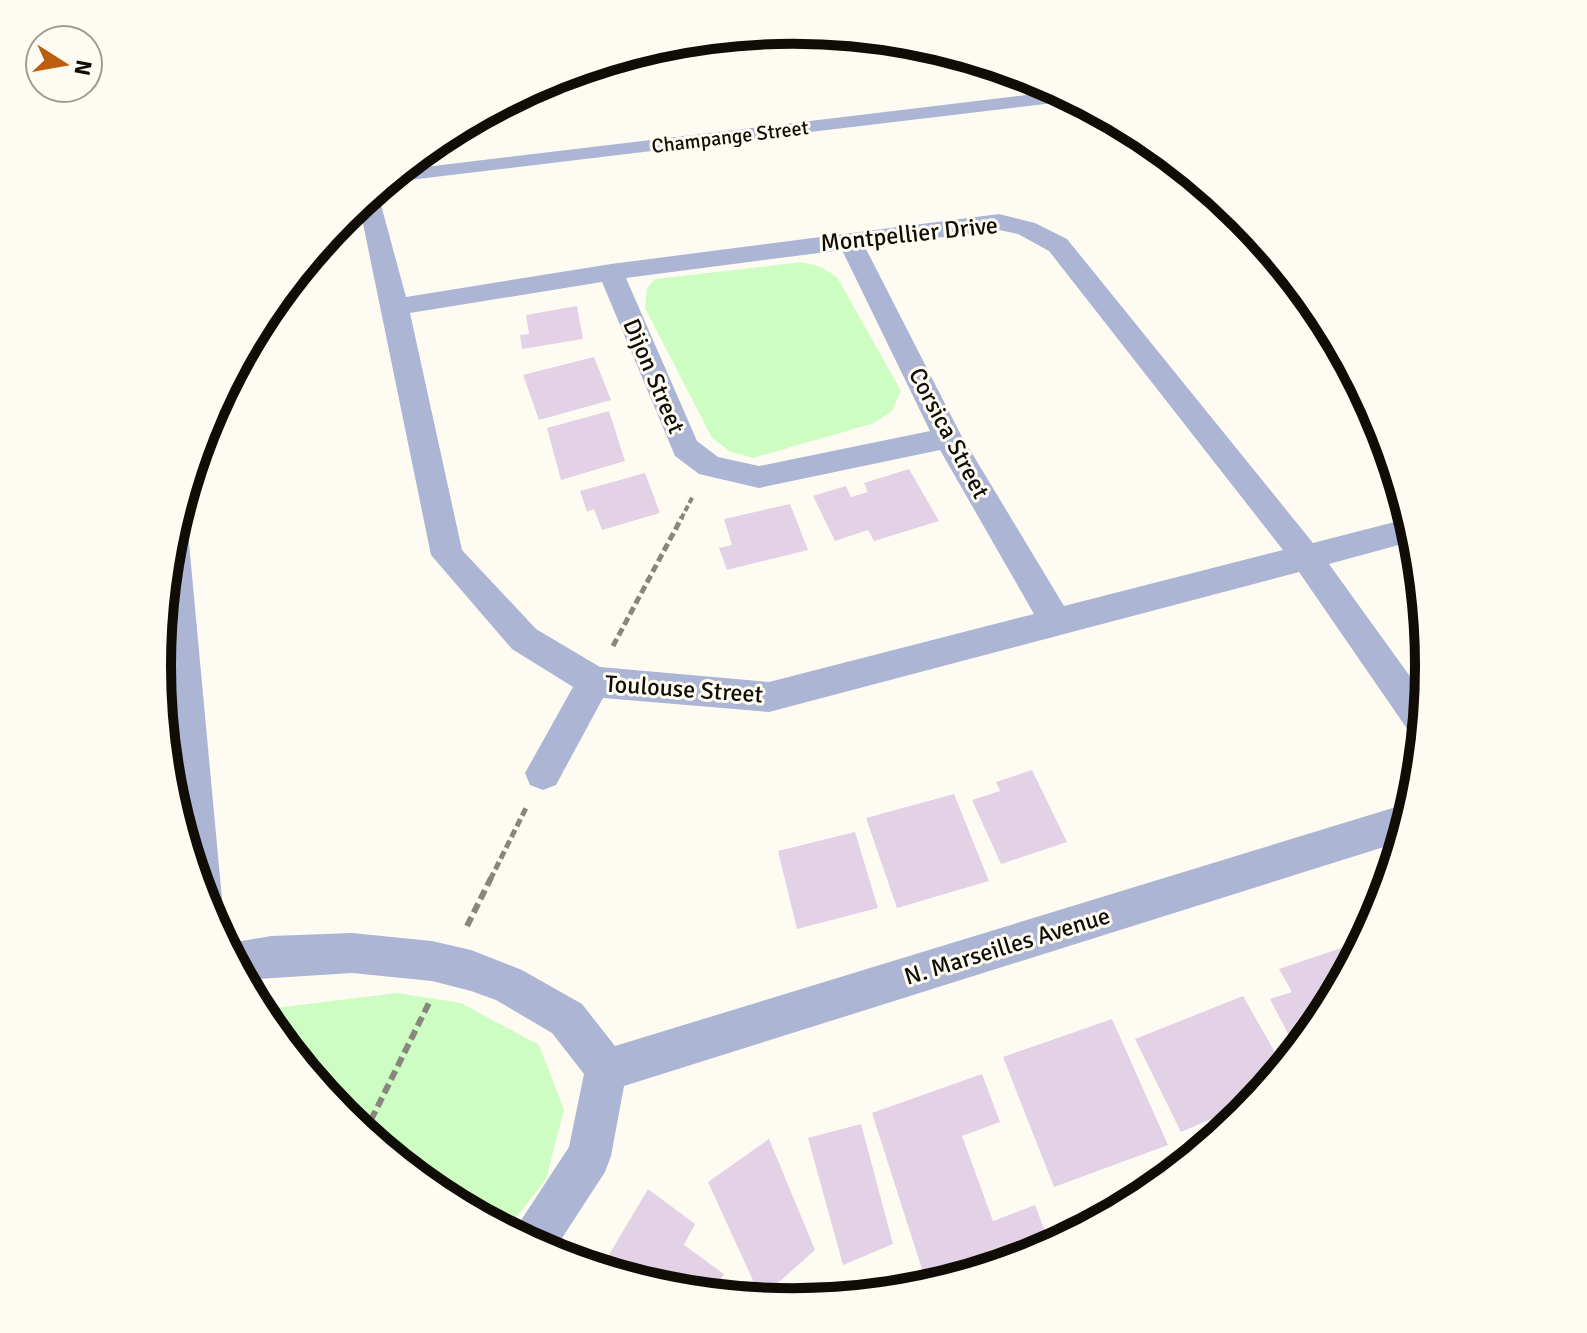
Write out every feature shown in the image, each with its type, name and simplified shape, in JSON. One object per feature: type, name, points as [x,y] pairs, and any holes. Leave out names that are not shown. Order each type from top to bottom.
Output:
[{"type":"street","name":"Champange Street","points":[[412,175],[1049,99]]},
{"type":"street","name":"Toulouse Street","points":[[372,208],[396,307],[447,555],[524,639],[594,682],[769,697],[1401,533]]},
{"type":"street","name":"Montpellier Drive","points":[[396,307],[611,272],[849,239],[999,222],[1026,228],[1058,245],[1308,559],[1415,711]]},
{"type":"street","name":"Corsica Street","points":[[849,239],[948,438],[1056,623]]},
{"type":"street","name":"Dijon Street","points":[[611,272],[685,448],[709,466]]},
{"type":"street","points":[[709,466],[759,477],[948,438]]},
{"type":"street","points":[[176,584],[198,847]]},
{"type":"street","points":[[543,773],[594,682]]},
{"type":"street","name":"N. Marseilles Avenue","points":[[606,1070],[1396,825]]},
{"type":"street","points":[[244,959],[361,952],[449,964],[519,988],[573,1023],[606,1070],[589,1156],[538,1234]]},
{"type":"path","points":[[594,682],[709,466]]},
{"type":"green space","points":[[802,262],[821,267],[837,277],[901,391],[892,411],[874,423],[753,458],[731,452],[712,438],[645,308],[647,288],[655,279]]},
{"type":"green space","points":[[397,993],[461,1003],[539,1045],[564,1110],[546,1179],[513,1222],[482,1206],[415,1160],[353,1107],[325,1077],[274,1008]]},
{"type":"building","points":[[577,306],[583,339],[522,349],[520,335],[529,334],[526,315]]},
{"type":"building","points":[[594,357],[611,400],[539,420],[523,375]]},
{"type":"building","points":[[609,411],[625,461],[561,480],[547,428]]},
{"type":"building","points":[[909,469],[939,521],[874,541],[868,530],[835,541],[813,496],[846,486],[851,497],[868,492],[864,483]]},
{"type":"building","points":[[645,473],[660,513],[602,530],[594,509],[587,512],[580,491]]},
{"type":"building","points":[[790,504],[808,550],[727,570],[719,548],[732,545],[724,519]]},
{"type":"building","points":[[1032,770],[1067,842],[1001,864],[972,800],[1000,791],[996,782]]},
{"type":"building","points":[[954,794],[989,881],[897,908],[866,818]]},
{"type":"building","points":[[855,832],[878,908],[797,929],[778,851]]},
{"type":"building","points":[[1350,945],[1333,978],[1291,1039],[1270,999],[1292,992],[1279,969]]},
{"type":"building","points":[[1243,996],[1278,1057],[1229,1111],[1181,1132],[1135,1039]]},
{"type":"building","points":[[1112,1019],[1168,1145],[1054,1187],[1003,1057]]},
{"type":"building","points":[[982,1074],[1000,1122],[962,1136],[993,1221],[1035,1205],[1047,1235],[994,1256],[924,1275],[872,1113]]},
{"type":"building","points":[[861,1124],[893,1244],[843,1265],[808,1138]]},
{"type":"building","points":[[769,1139],[815,1250],[772,1288],[756,1288],[708,1182]]},
{"type":"building","points":[[648,1189],[695,1224],[684,1245],[724,1274],[718,1285],[712,1284],[606,1260]]},
{"type":"building","points":[[1119,1197],[1068,1226],[1065,1219]]}]
